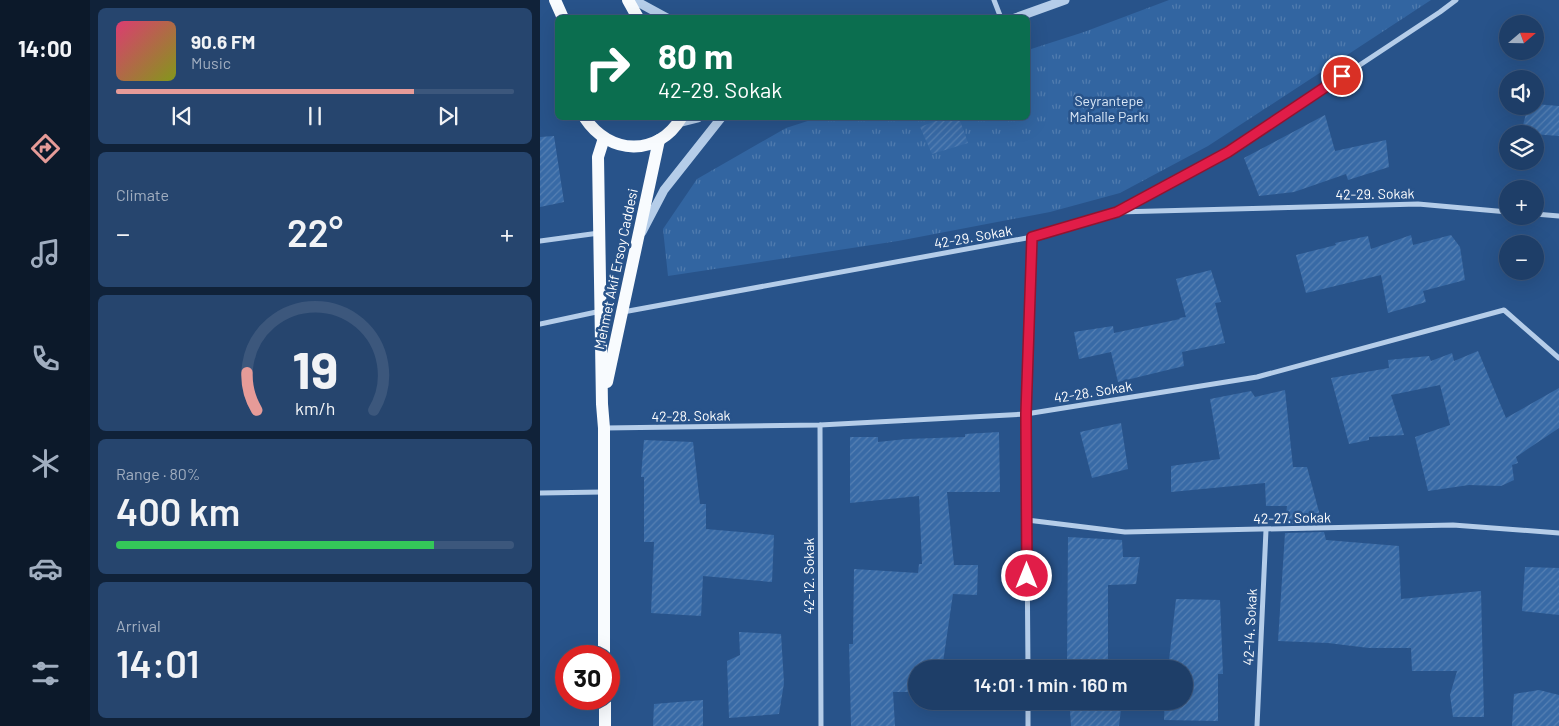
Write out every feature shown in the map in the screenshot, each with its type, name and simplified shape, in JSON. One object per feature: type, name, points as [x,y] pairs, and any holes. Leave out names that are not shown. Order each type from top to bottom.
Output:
[{"type":"main road","points":[[555,0],[562,15]]},
{"type":"main road","points":[[628,0],[636,15]]},
{"type":"main road","points":[[586,120],[594,130],[604,138],[617,144],[634,147],[651,144],[667,136],[680,120]]},
{"type":"main road","name":"Mehmet Akif Ersoy Caddesi","points":[[604,138],[598,157],[604,428],[604,645]]},
{"type":"main road","name":"Mehmet Akif Ersoy Caddesi","points":[[602,404],[659,140]]},
{"type":"main road","points":[[605,710],[605,726]]},
{"type":"street","points":[[634,0],[662,15]]},
{"type":"street","points":[[994,0],[999,15]]},
{"type":"street","points":[[1023,15],[1065,0]]},
{"type":"street","points":[[1117,212],[1228,152],[1456,0]]},
{"type":"street","points":[[638,241],[664,190],[719,120]]},
{"type":"street","name":"42-29. Sokak","points":[[622,312],[1032,237],[1117,212],[1418,204],[1499,211]]},
{"type":"street","points":[[1544,215],[1559,216]]},
{"type":"street","points":[[540,241],[600,233]]},
{"type":"street","points":[[1028,660],[1026,414],[1032,237]]},
{"type":"street","name":"42-28. Sokak","points":[[604,428],[820,425],[1026,414],[1257,377],[1504,310],[1559,358]]},
{"type":"street","points":[[540,324],[601,311]]},
{"type":"street","name":"42-12. Sokak","points":[[820,425],[821,726]]},
{"type":"street","points":[[540,493],[604,492]]},
{"type":"street","name":"42-27. Sokak","points":[[1027,520],[1125,532],[1453,525],[1559,534]]},
{"type":"street","name":"42-14. Sokak","points":[[1257,726],[1266,530]]},
{"type":"street","points":[[1028,710],[1028,726]]},
{"type":"green space","name":"Seyrantepe Mahalle Parkı","points":[[1169,0],[1431,0],[1208,146],[1120,193],[1050,212],[898,241],[668,276],[663,229],[697,179],[786,128],[811,120],[1030,120],[1030,49],[1084,32]]},
{"type":"building","points":[[1544,105],[1559,106],[1559,136],[1544,135],[1544,125],[1523,125],[1526,115],[1544,115]]},
{"type":"building","points":[[1325,115],[1335,151],[1386,140],[1389,167],[1348,180],[1346,174],[1294,192],[1259,196],[1244,158]]},
{"type":"building","points":[[939,120],[960,120],[968,143],[932,154],[920,127]]},
{"type":"building","points":[[554,136],[564,202],[540,207],[540,137]]},
{"type":"building","points":[[1411,235],[1413,245],[1451,235],[1460,247],[1465,280],[1423,291],[1426,302],[1388,313],[1381,275],[1306,293],[1296,255],[1336,245],[1335,243],[1368,236],[1371,249]]},
{"type":"building","points":[[1211,270],[1221,302],[1215,303],[1225,343],[1182,352],[1184,366],[1118,382],[1111,352],[1079,359],[1074,332],[1113,326],[1114,333],[1186,317],[1176,279]]},
{"type":"building","points":[[1478,351],[1506,418],[1559,388],[1559,428],[1516,457],[1518,463],[1512,465],[1514,480],[1501,486],[1469,485],[1428,491],[1415,437],[1450,425],[1440,385],[1391,395],[1404,435],[1369,437],[1369,440],[1349,444],[1331,378],[1389,368],[1388,360],[1429,356],[1431,361],[1452,353],[1454,361]]},
{"type":"building","points":[[1285,390],[1293,467],[1307,467],[1322,523],[1285,524],[1287,506],[1266,506],[1265,483],[1171,492],[1171,466],[1220,459],[1210,399],[1251,391],[1255,397]]},
{"type":"building","points":[[1121,423],[1128,469],[1092,478],[1080,432]]},
{"type":"building","points":[[999,432],[1000,492],[947,492],[954,565],[978,565],[977,595],[953,594],[943,660],[908,660],[908,692],[893,692],[895,726],[851,726],[849,644],[853,644],[854,569],[918,573],[919,564],[922,564],[919,496],[850,503],[850,437],[878,437],[878,442],[965,437],[965,434]]},
{"type":"building","points":[[644,440],[693,442],[700,504],[706,504],[706,529],[774,535],[772,582],[703,576],[701,616],[651,613],[654,542],[644,542],[644,477],[641,477]]},
{"type":"building","points":[[1324,532],[1326,540],[1399,546],[1401,599],[1481,591],[1484,717],[1453,717],[1450,695],[1457,671],[1412,671],[1411,648],[1369,648],[1328,643],[1278,641],[1285,533]]},
{"type":"building","points":[[1068,537],[1122,540],[1123,557],[1140,557],[1136,584],[1108,585],[1108,660],[1067,660]]},
{"type":"building","points":[[1525,567],[1559,568],[1559,615],[1522,611]]},
{"type":"building","points":[[1176,599],[1220,600],[1223,674],[1218,674],[1218,721],[1164,720],[1165,710],[1193,710],[1193,660],[1169,660]]},
{"type":"building","points":[[739,632],[781,634],[784,683],[779,714],[729,718],[727,661],[740,655]]},
{"type":"building","points":[[1539,690],[1559,695],[1559,726],[1512,726],[1514,694]]},
{"type":"building","points":[[703,700],[703,726],[653,726],[654,704]]},
{"type":"building","points":[[1121,710],[1119,726],[1071,726],[1070,711]]},
{"type":"route","points":[[1027,576],[1026,414],[1032,237],[1117,212],[1228,152],[1342,76]]}]
